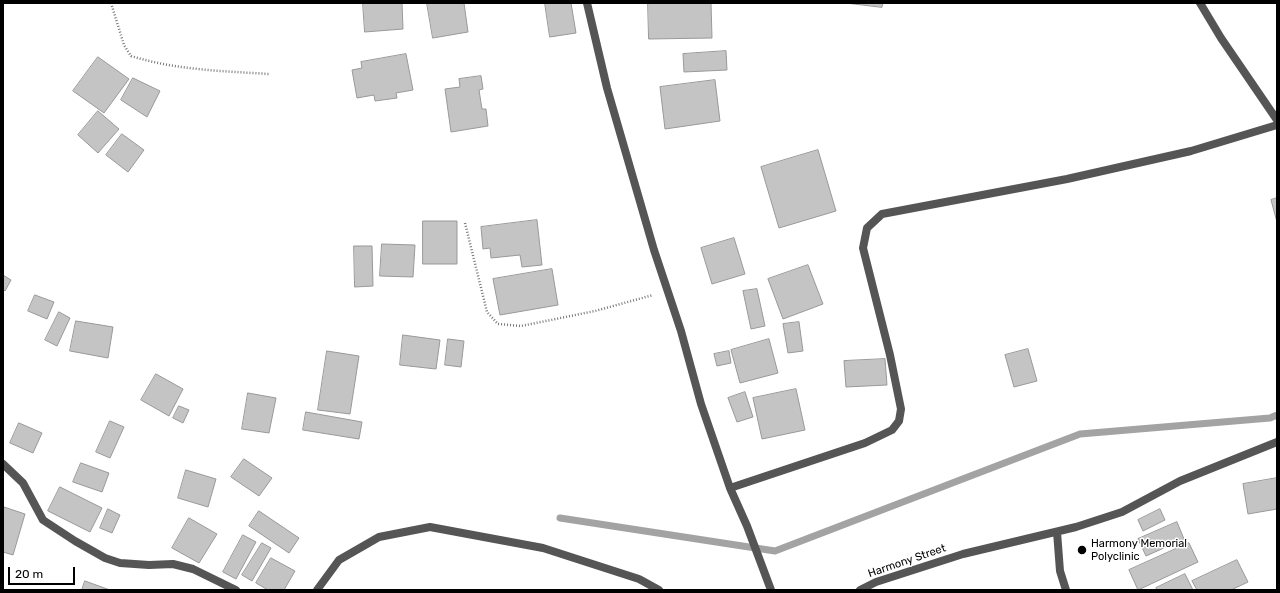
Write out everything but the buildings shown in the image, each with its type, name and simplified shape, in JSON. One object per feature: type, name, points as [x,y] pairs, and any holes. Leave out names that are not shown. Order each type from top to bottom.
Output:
[{"type":"street","points":[[587,3],[607,88],[628,162],[667,291],[681,331],[701,404],[730,488],[747,526],[771,590]]},
{"type":"street","points":[[1200,3],[1277,120]]},
{"type":"street","points":[[730,488],[865,443],[892,430],[899,422],[901,409],[890,356],[863,248],[867,228],[882,214],[1067,179],[1191,151],[1277,125]]},
{"type":"street","name":"Harmony Street","points":[[860,590],[876,582],[963,554],[1076,527],[1122,512],[1180,481],[1277,442]]},
{"type":"street","points":[[3,464],[23,483],[42,520],[105,558],[120,563],[149,565],[173,564],[193,569],[236,590]]},
{"type":"street","points":[[317,590],[339,560],[379,538],[430,527],[543,548],[639,579],[659,590]]},
{"type":"street","points":[[1057,532],[1060,571],[1066,590]]},
{"type":"path","points":[[111,3],[124,45],[131,56],[150,62],[183,68],[269,74]]},
{"type":"path","points":[[465,223],[486,312],[498,324],[521,326],[629,302],[667,291]]},
{"type":"waterway","points":[[560,518],[775,551],[1080,434],[1270,418],[1277,415]]},
{"type":"place","name":"Harmony Memorial Polyclinic","points":[[1082,550]]}]
